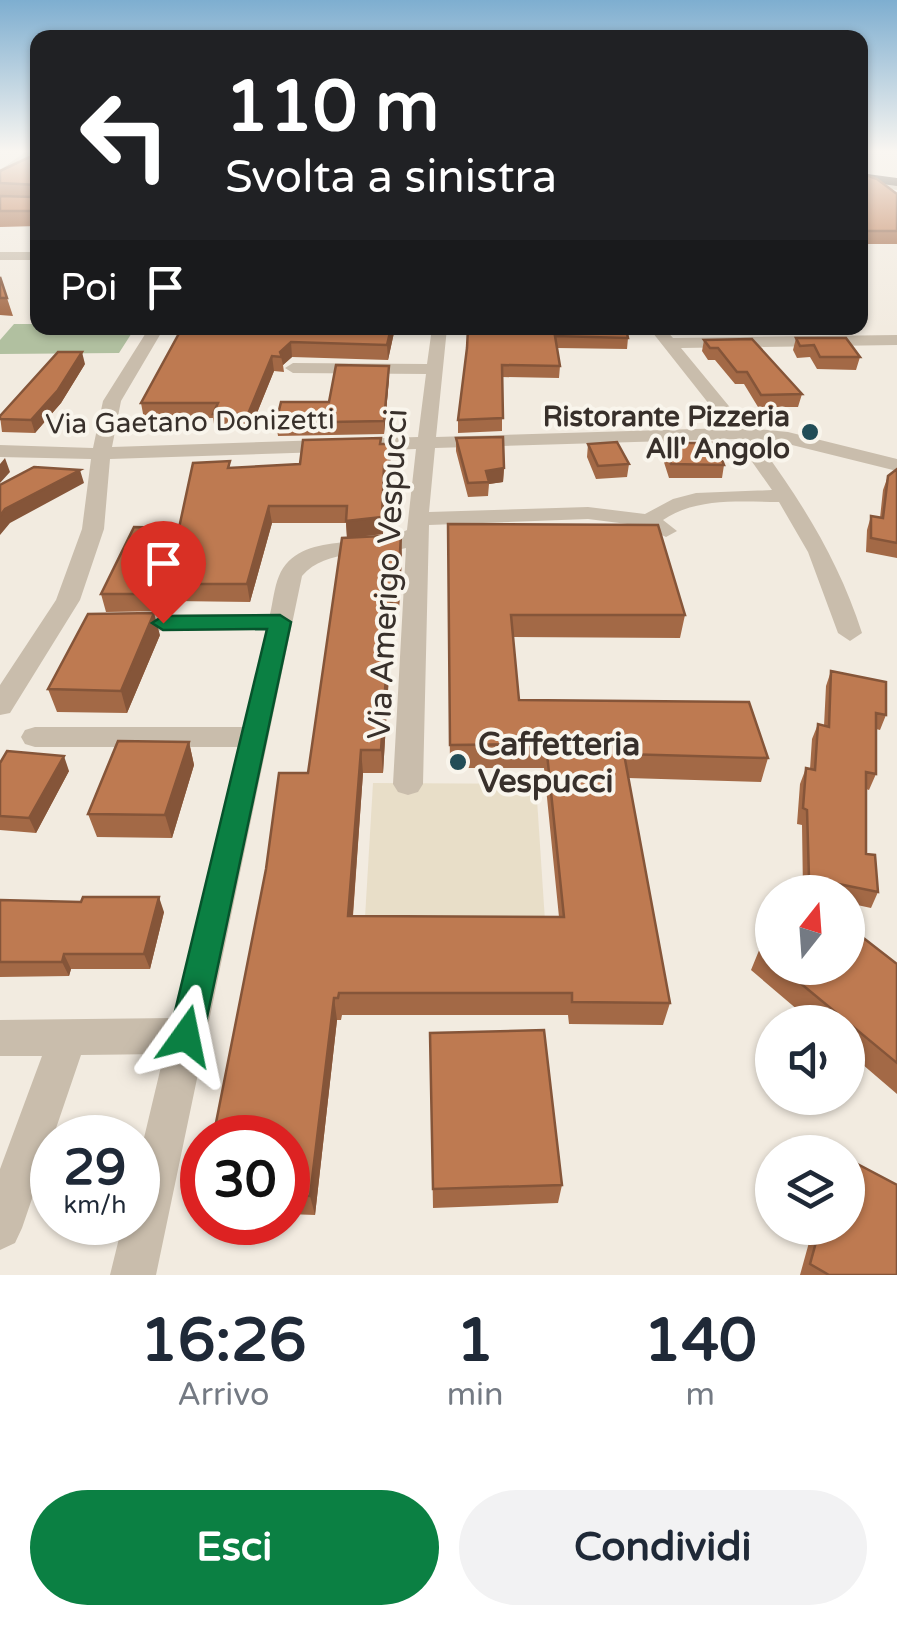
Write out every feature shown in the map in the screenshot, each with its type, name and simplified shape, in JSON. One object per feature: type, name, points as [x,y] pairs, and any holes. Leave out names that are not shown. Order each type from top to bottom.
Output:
[{"type":"street","points":[[0,256],[30,256]]},
{"type":"street","points":[[0,706],[68,600],[93,529],[101,453],[112,400],[152,335]]},
{"type":"street","name":"Via Amerigo Vespucci","points":[[408,784],[418,526],[438,335]]},
{"type":"street","points":[[662,335],[741,433],[784,496],[843,601],[850,633]]},
{"type":"street","points":[[669,343],[897,340]]},
{"type":"street","name":"Via Amerigo Vespucci","points":[[293,368],[433,369]]},
{"type":"street","name":"Via Gaetano Donizetti","points":[[0,451],[101,453],[741,433],[788,438],[897,465]]},
{"type":"street","points":[[133,1275],[291,575],[310,556],[330,550],[377,550],[398,545],[418,526],[612,512],[658,526],[666,506],[688,498],[784,496]]},
{"type":"street","points":[[96,624],[280,622]]},
{"type":"street","points":[[35,737],[254,738]]},
{"type":"street","points":[[0,1038],[186,1036]]},
{"type":"street","points":[[0,1228],[68,1037]]},
{"type":"green space","points":[[14,324],[30,324],[30,335],[131,335],[119,353],[0,354],[0,340]]},
{"type":"shaded area","points":[[373,783],[536,784],[546,936],[364,934]]},
{"type":"building","points":[[868,210],[897,210],[897,231],[868,231]]},
{"type":"building","points":[[0,277],[7,298],[0,298]]},
{"type":"building","points":[[178,335],[389,335],[387,345],[291,342],[280,352],[282,357],[272,356],[248,414],[213,414],[218,403],[141,403]]},
{"type":"building","points":[[468,335],[627,335],[628,338],[555,336],[560,366],[502,365],[503,418],[458,420]]},
{"type":"building","points":[[796,338],[846,338],[860,357],[820,357],[814,345],[800,346]]},
{"type":"building","points":[[752,339],[802,394],[761,395],[747,372],[737,372],[718,348],[710,348],[704,340]]},
{"type":"building","points":[[58,352],[82,352],[58,390],[31,420],[0,419],[0,416]]},
{"type":"building","points":[[336,365],[389,366],[384,421],[276,423],[281,402],[329,402]]},
{"type":"building","points":[[503,437],[504,468],[486,471],[489,482],[468,483],[456,438]]},
{"type":"building","points":[[381,438],[380,444],[390,444],[389,466],[384,466],[382,517],[346,521],[347,506],[269,506],[247,584],[170,584],[166,594],[101,594],[134,527],[179,528],[193,463],[230,461],[228,468],[300,464],[303,440]]},
{"type":"building","points":[[617,442],[629,464],[598,466],[588,444]]},
{"type":"building","points":[[664,443],[715,443],[724,465],[671,464]]},
{"type":"building","points":[[34,467],[80,470],[5,509],[0,516],[0,485]]},
{"type":"building","points":[[897,469],[897,543],[871,538],[871,516],[883,518],[888,476]]},
{"type":"building","points":[[448,524],[658,525],[685,615],[511,615],[519,700],[749,702],[768,758],[624,754],[670,1003],[572,1002],[572,993],[339,993],[334,998],[310,1196],[310,1115],[218,1115],[266,869],[279,773],[308,773],[342,538],[401,535],[398,586],[392,586],[381,750],[361,750],[348,916],[564,917],[546,744],[450,745]]},
{"type":"building","points":[[154,613],[121,691],[48,689],[88,614]]},
{"type":"building","points":[[831,671],[886,682],[886,715],[876,713],[876,774],[866,772],[866,854],[875,855],[878,892],[865,889],[865,875],[809,875],[807,810],[803,808],[806,768],[815,770],[818,724],[829,727]]},
{"type":"building","points":[[118,741],[189,742],[165,815],[88,814]]},
{"type":"building","points":[[7,751],[64,756],[29,818],[0,816],[0,763]]},
{"type":"building","points":[[83,897],[159,897],[144,954],[64,954],[62,962],[0,962],[0,900],[81,902]]},
{"type":"building","points":[[865,939],[897,964],[897,1063],[865,1037],[865,1005],[827,1005],[803,985],[865,985]]},
{"type":"building","points":[[544,1030],[562,1185],[433,1189],[430,1033]]},
{"type":"building","points":[[865,1168],[897,1185],[897,1275],[829,1275],[810,1264],[815,1245],[865,1245]]},
{"type":"place","name":"Ristorante Pizzeria All' Angolo","points":[[810,432]]},
{"type":"place","name":"Caffetteria Vespucci","points":[[458,762]]},
{"type":"route","points":[[163,623],[280,622],[186,1036]]}]
